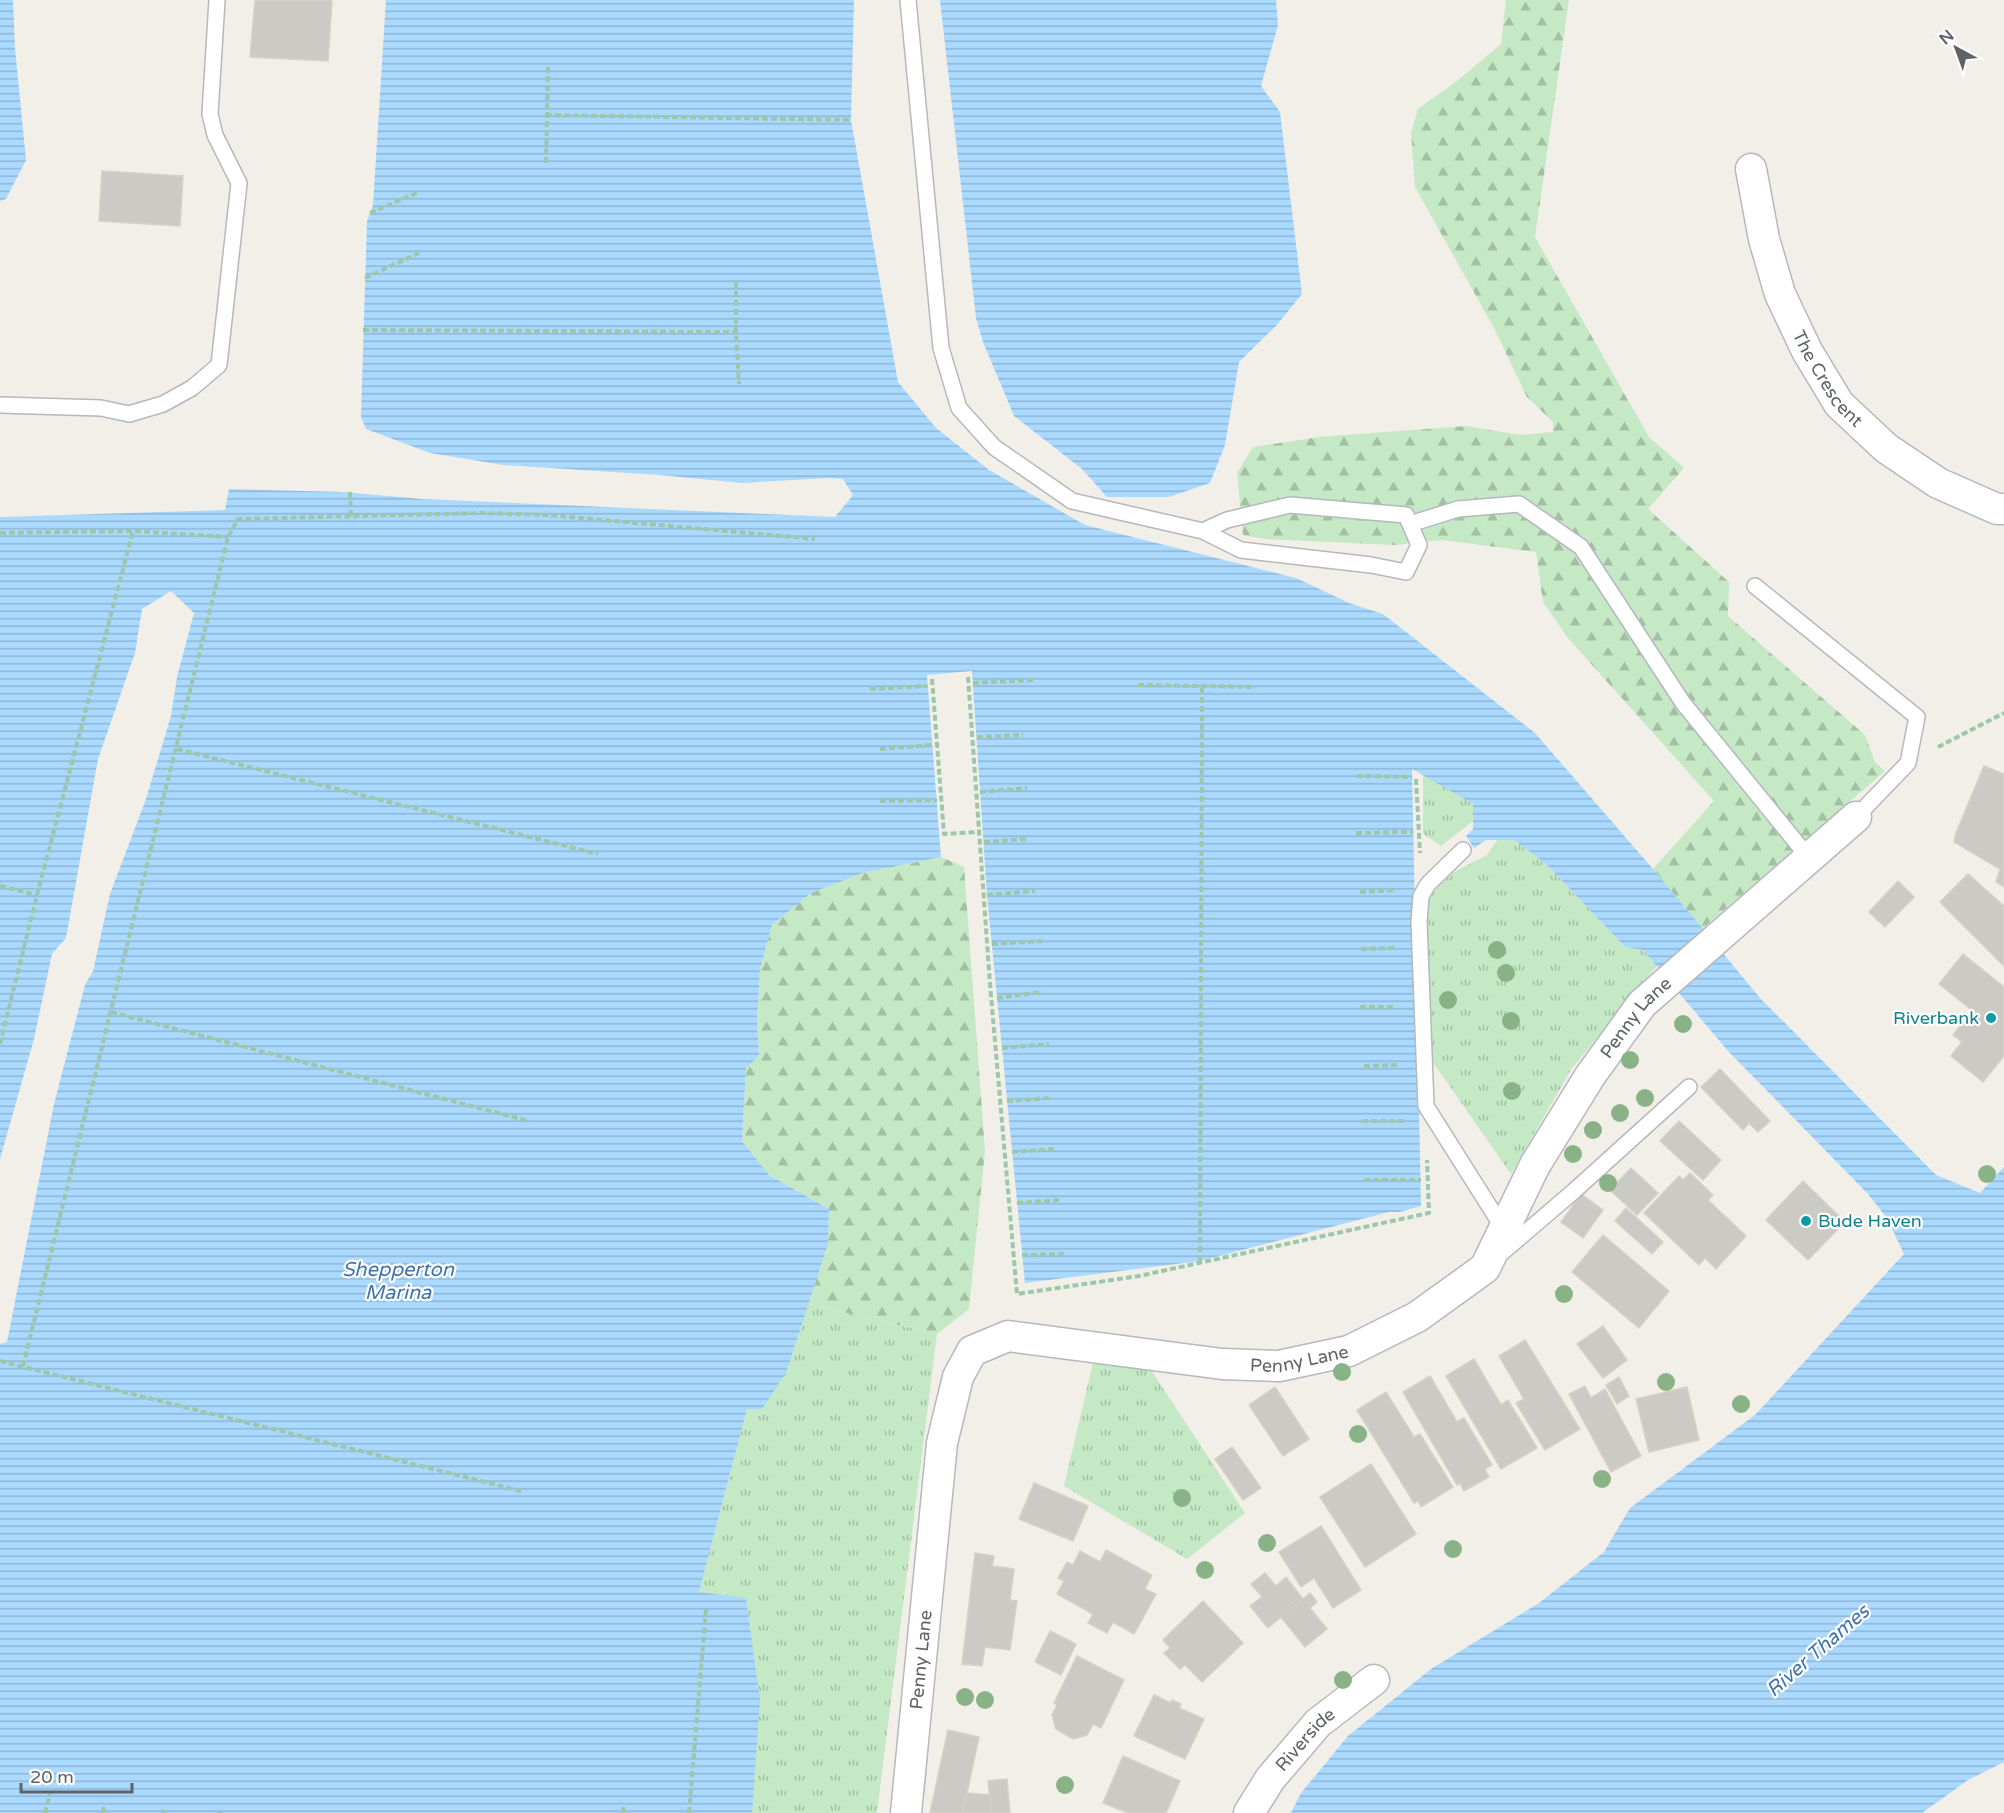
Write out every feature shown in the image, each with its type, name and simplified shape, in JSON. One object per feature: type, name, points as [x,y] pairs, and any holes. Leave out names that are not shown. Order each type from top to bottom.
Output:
[{"type":"street","name":"The Crescent","points":[[1751,169],[1764,239],[1780,294],[1807,351],[1839,404],[1886,448],[1938,483],[2004,509]]},
{"type":"street","name":"Penny Lane","points":[[906,1813],[942,1443],[958,1377],[972,1351],[1008,1336],[1222,1364],[1279,1366],[1349,1351],[1417,1317],[1485,1268],[1534,1165],[1590,1076],[1642,1004],[1856,817]]},
{"type":"street","name":"Riverside","points":[[1250,1813],[1270,1779],[1318,1723],[1374,1680]]},
{"type":"lane","points":[[0,405],[101,408],[129,414],[163,404],[192,388],[219,365],[240,183],[215,135],[210,114],[217,0]]},
{"type":"lane","points":[[908,0],[941,348],[959,408],[994,447],[1072,501],[1203,531],[1241,550],[1371,565],[1407,572],[1419,544],[1406,515],[1290,505],[1227,520],[1203,531]]},
{"type":"lane","points":[[1410,524],[1458,509],[1519,504],[1581,547],[1683,703],[1809,858]]},
{"type":"lane","points":[[1755,586],[1917,717],[1908,763],[1856,817]]},
{"type":"lane","points":[[1463,850],[1428,885],[1421,896],[1419,922],[1426,1106],[1503,1228]]},
{"type":"lane","points":[[1485,1268],[1689,1087]]},
{"type":"path","points":[[546,163],[548,66]]},
{"type":"path","points":[[546,115],[851,120]]},
{"type":"path","points":[[370,213],[417,193]]},
{"type":"path","points":[[365,278],[418,253]]},
{"type":"path","points":[[736,282],[739,384]]},
{"type":"path","points":[[363,330],[736,332]]},
{"type":"path","points":[[350,492],[351,516]]},
{"type":"path","points":[[23,1366],[228,537],[238,519],[483,513],[547,515],[815,539]]},
{"type":"path","points":[[0,533],[134,531],[228,537]]},
{"type":"path","points":[[0,1044],[37,895],[134,531]]},
{"type":"path","points":[[968,677],[990,984],[1017,1294],[1139,1276],[1429,1213],[1426,1106]]},
{"type":"path","points":[[932,679],[944,834],[979,832]]},
{"type":"path","points":[[973,683],[1034,680]]},
{"type":"path","points":[[1138,685],[1256,687]]},
{"type":"path","points":[[870,689],[927,686]]},
{"type":"path","points":[[1200,1261],[1202,686]]},
{"type":"path","points":[[1908,763],[2004,713]]},
{"type":"path","points":[[977,737],[1023,735]]},
{"type":"path","points":[[880,749],[932,746]]},
{"type":"path","points":[[177,749],[598,854]]},
{"type":"path","points":[[1357,776],[1414,778],[1421,896]]},
{"type":"path","points":[[980,792],[1027,788]]},
{"type":"path","points":[[880,801],[937,800]]},
{"type":"path","points":[[1356,833],[1413,832]]},
{"type":"path","points":[[984,842],[1029,839]]},
{"type":"path","points":[[0,886],[37,895]]},
{"type":"path","points":[[1360,892],[1404,890]]},
{"type":"path","points":[[987,895],[1035,891]]},
{"type":"path","points":[[992,944],[1042,941]]},
{"type":"path","points":[[1361,949],[1405,948]]},
{"type":"path","points":[[997,998],[1042,992]]},
{"type":"path","points":[[1360,1007],[1406,1007]]},
{"type":"path","points":[[111,1012],[529,1121]]},
{"type":"path","points":[[1002,1048],[1049,1044]]},
{"type":"path","points":[[1364,1066],[1407,1064]]},
{"type":"path","points":[[1007,1101],[1052,1098]]},
{"type":"path","points":[[1362,1121],[1408,1121]]},
{"type":"path","points":[[1012,1152],[1055,1149]]},
{"type":"path","points":[[1364,1180],[1421,1180]]},
{"type":"path","points":[[1017,1203],[1060,1200]]},
{"type":"path","points":[[1022,1255],[1065,1254]]},
{"type":"path","points":[[0,1361],[521,1491]]},
{"type":"path","points":[[689,1813],[706,1609]]},
{"type":"path","points":[[45,1813],[50,1794]]},
{"type":"path","points":[[623,1813],[624,1803]]},
{"type":"path","points":[[102,1813],[104,1804]]},
{"type":"green space","points":[[1506,0],[1569,0],[1535,237],[1649,437],[1684,468],[1648,509],[1729,582],[1728,616],[1865,735],[1875,762],[1885,771],[1702,929],[1653,869],[1714,801],[1568,638],[1543,602],[1536,552],[1442,540],[1394,545],[1266,539],[1243,535],[1237,473],[1253,447],[1319,437],[1466,426],[1520,435],[1553,432],[1553,422],[1527,397],[1494,328],[1415,187],[1411,133],[1418,109],[1457,81],[1501,44]]},
{"type":"green space","points":[[1423,775],[1474,804],[1473,821],[1441,846],[1423,834]]},
{"type":"green space","points":[[1497,840],[1514,840],[1546,864],[1625,947],[1643,950],[1657,966],[1572,1068],[1511,1174],[1428,1055],[1428,900],[1439,885],[1454,872],[1487,855]]},
{"type":"green space","points":[[941,857],[964,867],[985,1151],[969,1309],[937,1334],[808,1304],[828,1244],[829,1209],[769,1175],[742,1141],[746,1068],[759,1056],[757,1021],[760,969],[772,925],[811,893],[863,873]]},
{"type":"green space","points":[[808,1304],[937,1334],[877,1813],[752,1813],[699,1592],[747,1409],[786,1373]]},
{"type":"green space","points":[[1093,1363],[1149,1367],[1245,1513],[1187,1559],[1064,1486]]},
{"type":"water","points":[[0,0],[13,0],[15,48],[26,160],[6,199],[0,201]]},
{"type":"water","name":"Shepperton Marina","points":[[386,0],[854,0],[851,120],[898,382],[936,428],[989,470],[1085,525],[1296,578],[1349,603],[1383,614],[1535,733],[1653,869],[1760,998],[1936,1175],[1980,1193],[2004,1167],[2004,1762],[1968,1780],[1922,1813],[1291,1813],[1301,1793],[1348,1736],[1431,1669],[1539,1603],[1604,1552],[1630,1508],[1755,1415],[1904,1254],[1887,1218],[1868,1194],[1728,1051],[1643,950],[1625,947],[1546,864],[1514,840],[1486,840],[1474,848],[1466,836],[1473,829],[1473,804],[1412,769],[1421,1206],[1400,1212],[1389,1212],[1200,1261],[1025,1283],[987,895],[972,671],[927,675],[941,857],[863,873],[811,893],[772,925],[760,969],[757,1021],[759,1056],[746,1068],[742,1141],[769,1175],[829,1209],[828,1244],[786,1373],[762,1409],[747,1409],[699,1592],[746,1598],[760,1700],[752,1813],[0,1813],[0,1344],[7,1342],[54,1104],[85,985],[93,971],[110,894],[146,799],[171,716],[177,677],[194,613],[171,591],[142,609],[135,653],[98,759],[66,938],[52,954],[34,1039],[0,1159],[0,517],[225,510],[229,489],[343,492],[422,499],[835,517],[853,495],[843,479],[742,483],[660,475],[503,465],[430,453],[366,429],[361,417],[367,221],[373,205]]},
{"type":"water","points":[[940,0],[1276,0],[1278,25],[1261,86],[1280,112],[1302,294],[1277,325],[1239,362],[1225,445],[1210,483],[1169,497],[1107,497],[1082,469],[1014,416],[983,342],[976,318]]},
{"type":"building","points":[[255,0],[332,0],[328,61],[250,57]]},
{"type":"building","points":[[102,171],[183,176],[180,226],[99,221]]},
{"type":"building","points":[[1984,766],[2004,774],[2004,887],[1996,882],[2000,869],[1954,842]]},
{"type":"building","points":[[1968,874],[2004,906],[2004,966],[1940,902]]},
{"type":"building","points":[[1898,881],[1914,897],[1885,927],[1869,912]]},
{"type":"building","name":"Riverbank","points":[[1963,954],[2004,987],[2004,1056],[1983,1082],[1951,1056],[1962,1042],[1953,1035],[1966,1019],[1973,1024],[1979,1016],[1939,984]]},
{"type":"building","points":[[1720,1069],[1770,1121],[1758,1132],[1749,1123],[1743,1130],[1701,1087]]},
{"type":"building","points":[[1679,1121],[1721,1160],[1703,1180],[1660,1141]]},
{"type":"building","points":[[1631,1168],[1658,1193],[1637,1215],[1610,1190]]},
{"type":"building","points":[[1690,1173],[1713,1195],[1708,1200],[1746,1236],[1716,1269],[1705,1258],[1699,1265],[1644,1213],[1679,1176],[1683,1180]]},
{"type":"building","name":"Bude Haven","points":[[1803,1181],[1845,1222],[1808,1260],[1766,1220]]},
{"type":"building","points":[[1581,1194],[1603,1210],[1583,1238],[1561,1222]]},
{"type":"building","points":[[1626,1208],[1663,1242],[1652,1254],[1615,1221]]},
{"type":"building","points":[[1603,1235],[1669,1291],[1639,1328],[1572,1272]]},
{"type":"building","points":[[1603,1326],[1627,1360],[1603,1378],[1577,1344]]},
{"type":"building","points":[[1525,1340],[1580,1429],[1545,1450],[1516,1403],[1524,1399],[1499,1356]]},
{"type":"building","points":[[1474,1359],[1501,1405],[1508,1400],[1537,1448],[1501,1469],[1446,1376]]},
{"type":"building","points":[[1430,1376],[1457,1422],[1464,1418],[1492,1465],[1485,1469],[1489,1477],[1464,1491],[1460,1483],[1457,1485],[1403,1392]]},
{"type":"building","points":[[1619,1377],[1629,1396],[1617,1404],[1606,1385]]},
{"type":"building","points":[[1585,1386],[1591,1398],[1605,1389],[1641,1456],[1611,1472],[1569,1394]]},
{"type":"building","points":[[1275,1387],[1309,1439],[1283,1456],[1249,1405]]},
{"type":"building","points":[[1687,1387],[1699,1440],[1649,1452],[1636,1399]]},
{"type":"building","points":[[1386,1392],[1414,1437],[1420,1434],[1453,1487],[1421,1507],[1418,1501],[1414,1503],[1357,1410]]},
{"type":"building","points":[[1232,1447],[1261,1488],[1243,1500],[1215,1459]]},
{"type":"building","points":[[1371,1464],[1416,1534],[1365,1567],[1320,1497]]},
{"type":"building","points":[[1034,1483],[1088,1506],[1073,1541],[1019,1519]]},
{"type":"building","points":[[1321,1526],[1361,1590],[1333,1608],[1314,1578],[1301,1587],[1279,1552]]},
{"type":"building","points":[[1106,1550],[1152,1575],[1145,1589],[1156,1594],[1134,1634],[1113,1622],[1107,1633],[1088,1623],[1093,1614],[1057,1594],[1064,1581],[1058,1578],[1067,1562],[1073,1565],[1080,1551],[1100,1562]]},
{"type":"building","points":[[975,1553],[994,1556],[992,1566],[1014,1569],[1010,1600],[1017,1601],[1010,1650],[985,1647],[982,1666],[962,1664]]},
{"type":"building","points":[[1265,1573],[1276,1586],[1286,1577],[1303,1599],[1268,1628],[1250,1606],[1262,1597],[1251,1584]]},
{"type":"building","points":[[1310,1593],[1317,1602],[1310,1608],[1327,1629],[1305,1647],[1281,1617]]},
{"type":"building","points":[[1203,1601],[1243,1643],[1202,1682],[1185,1665],[1180,1669],[1164,1653],[1170,1648],[1163,1640]]},
{"type":"building","points":[[1050,1631],[1076,1644],[1061,1675],[1035,1662]]},
{"type":"building","points":[[1077,1656],[1124,1680],[1101,1728],[1093,1724],[1087,1735],[1073,1739],[1056,1729],[1052,1715],[1057,1705],[1054,1703]]},
{"type":"building","points":[[1154,1695],[1171,1703],[1172,1700],[1181,1704],[1179,1708],[1204,1719],[1185,1759],[1134,1736]]},
{"type":"building","points":[[948,1730],[979,1737],[967,1793],[962,1813],[930,1813]]},
{"type":"building","points":[[1123,1756],[1180,1781],[1166,1813],[1128,1813],[1103,1803]]},
{"type":"building","points":[[1007,1779],[1010,1813],[991,1813],[988,1781]]},
{"type":"building","points":[[967,1793],[990,1795],[991,1813],[962,1813]]},
{"type":"place","name":"Riverbank","points":[[1991,1018]]},
{"type":"place","name":"Bude Haven","points":[[1806,1221]]},
{"type":"water label","name":"River Thames","points":[[1818,1651]]}]
